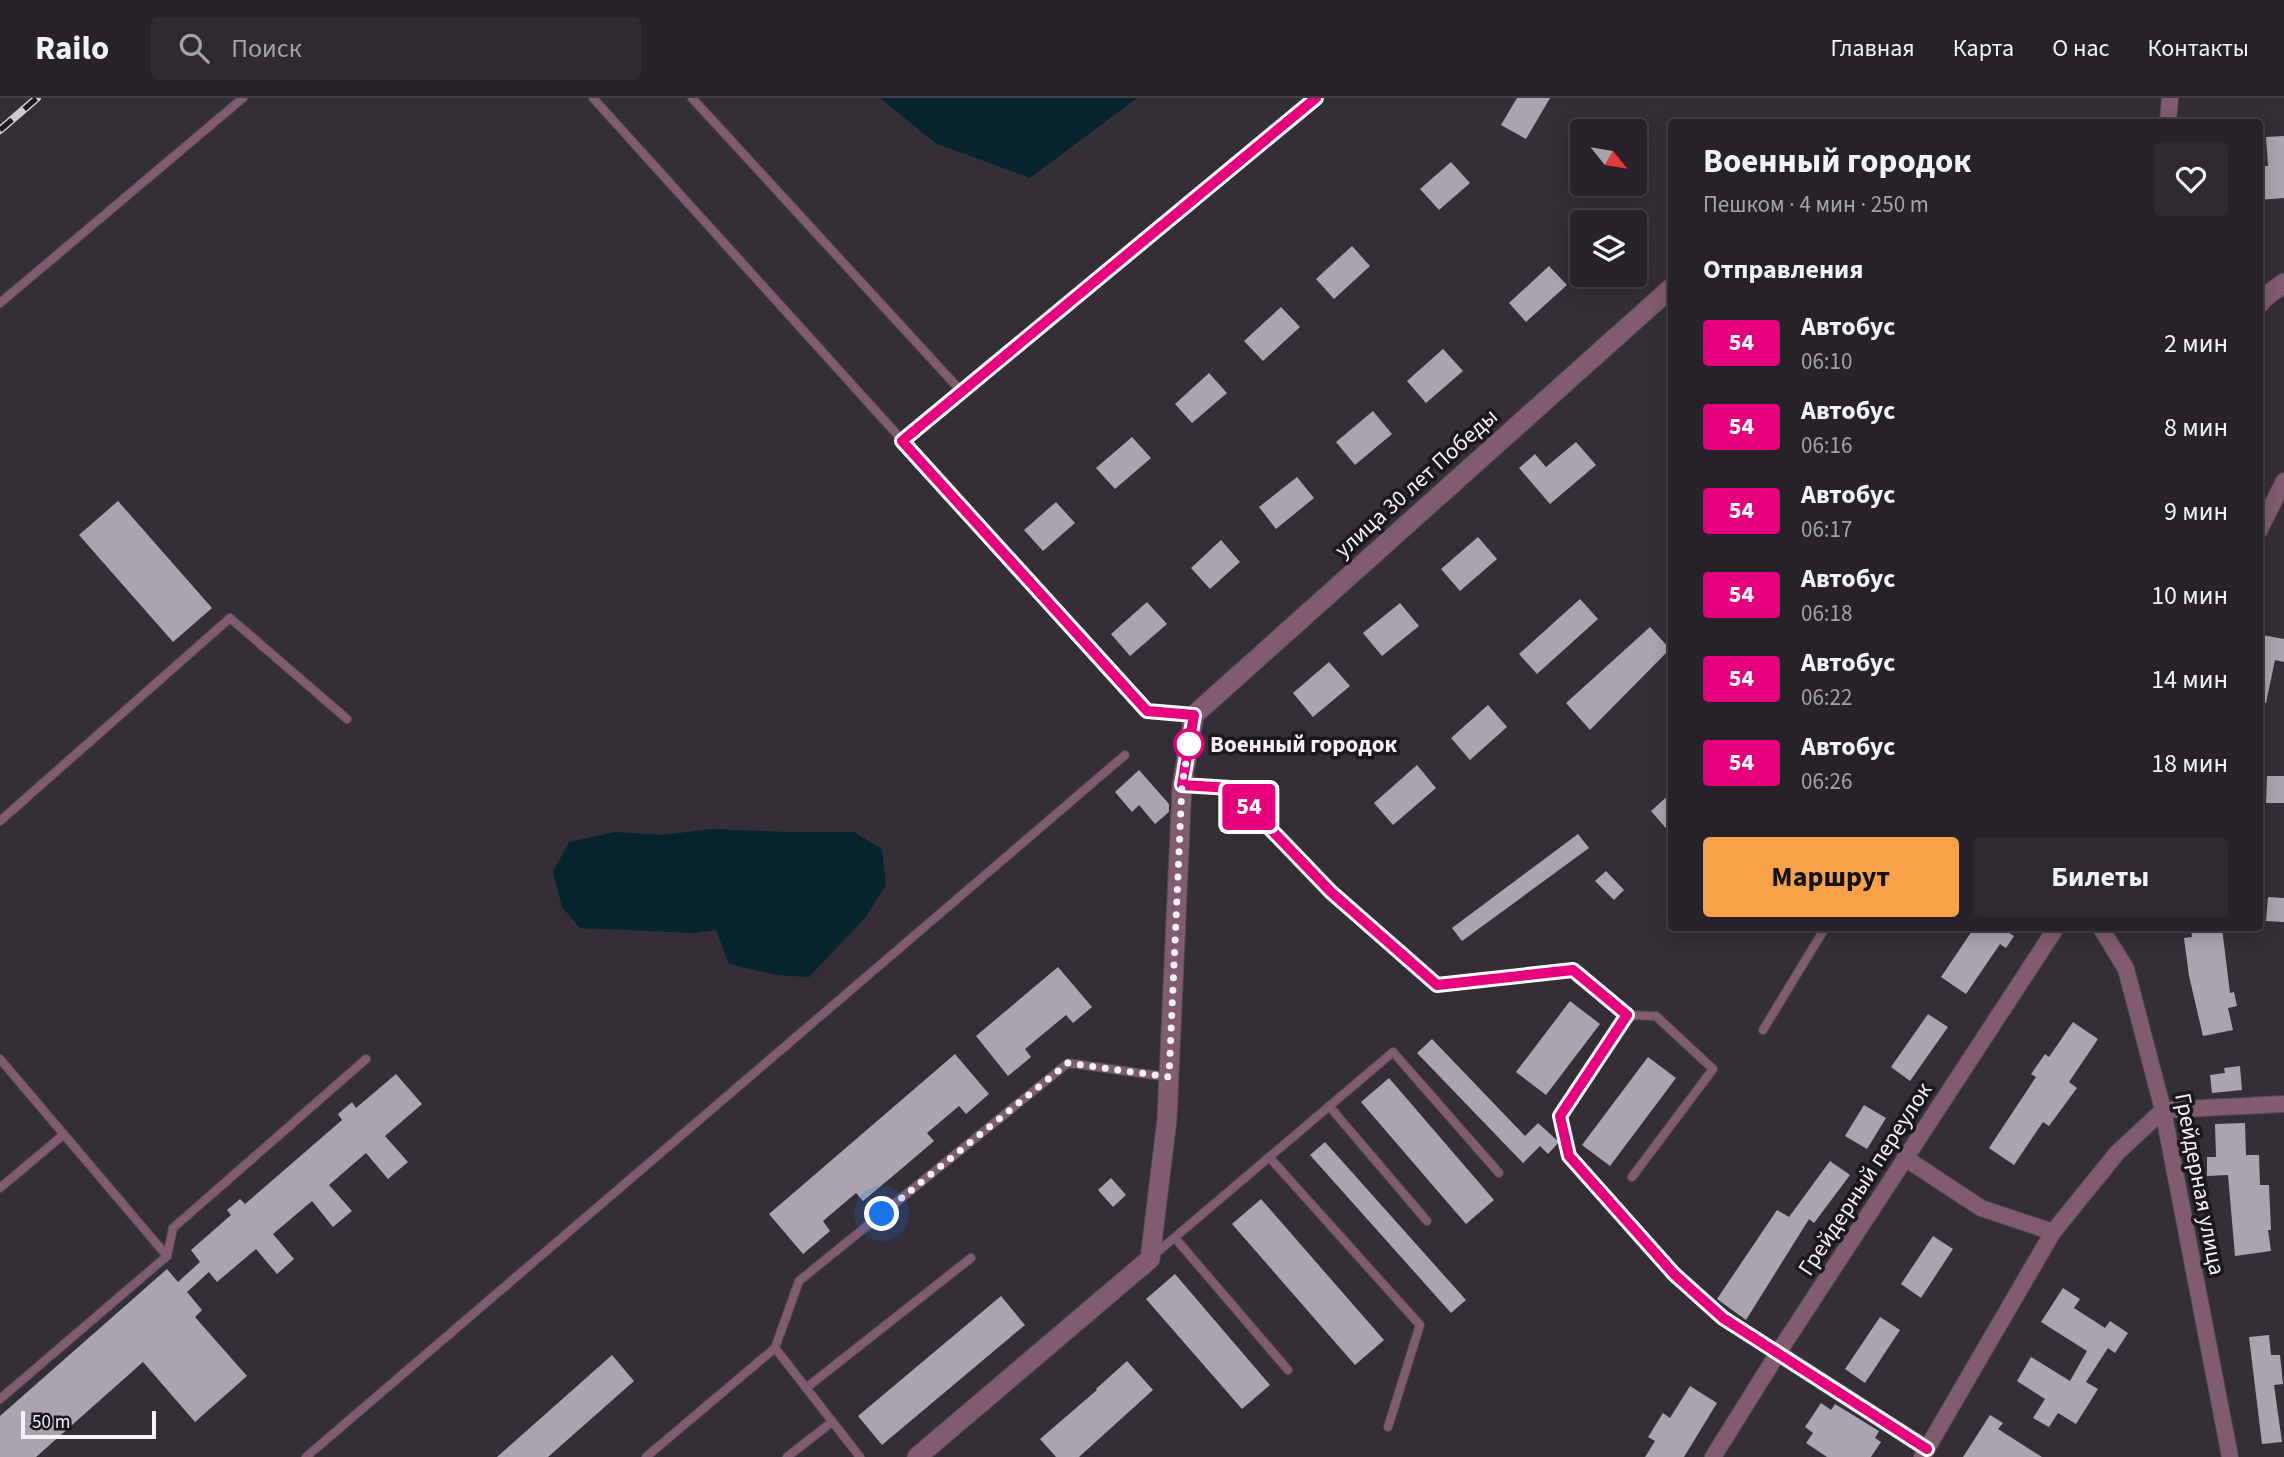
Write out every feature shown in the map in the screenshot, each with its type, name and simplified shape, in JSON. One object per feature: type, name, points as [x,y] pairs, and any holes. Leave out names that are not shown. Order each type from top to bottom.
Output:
[{"type":"street","points":[[2168,119],[2170,98]]},
{"type":"street","points":[[2263,299],[2284,283]]},
{"type":"street","name":"улица 30 лет Победы","points":[[1194,715],[1668,291]]},
{"type":"street","points":[[2263,523],[2284,481]]},
{"type":"street","points":[[917,1457],[1150,1259],[1167,1119],[1182,785],[1194,715]]},
{"type":"street","name":"Грейдерный переулок","points":[[1713,1457],[2054,931]]},
{"type":"street","name":"Грейдерная улица","points":[[2103,931],[2126,969],[2163,1110],[2230,1457]]},
{"type":"street","points":[[1778,1353],[1925,1453],[2053,1232],[2117,1153],[2163,1110],[2284,1104]]},
{"type":"street","points":[[1905,1158],[1981,1208],[2053,1232]]},
{"type":"lane","points":[[0,303],[243,98]]},
{"type":"lane","points":[[593,98],[1147,711],[1194,715]]},
{"type":"lane","points":[[692,98],[961,391]]},
{"type":"lane","points":[[902,441],[1316,98]]},
{"type":"lane","points":[[0,821],[230,618],[347,719]]},
{"type":"lane","points":[[306,1457],[1125,755]]},
{"type":"lane","points":[[1182,785],[1231,788],[1331,892],[1437,985],[1573,970],[1627,1015],[1657,1016],[1713,1069],[1632,1177]]},
{"type":"lane","points":[[1763,1030],[1823,931]]},
{"type":"lane","points":[[1627,1015],[1560,1116],[1569,1156],[1674,1274],[1723,1318],[1778,1353]]},
{"type":"lane","points":[[1150,1259],[1393,1052],[1499,1173]]},
{"type":"lane","points":[[0,1059],[167,1256]]},
{"type":"lane","points":[[0,1399],[167,1256],[173,1228],[366,1059]]},
{"type":"lane","points":[[646,1457],[775,1348],[799,1281],[1068,1063],[1169,1077]]},
{"type":"lane","points":[[1329,1106],[1427,1221]]},
{"type":"lane","points":[[0,1188],[63,1135]]},
{"type":"lane","points":[[1269,1157],[1420,1325],[1388,1427]]},
{"type":"lane","points":[[1175,1238],[1288,1370]]},
{"type":"lane","points":[[806,1388],[971,1258]]},
{"type":"lane","points":[[775,1348],[860,1457]]},
{"type":"lane","points":[[788,1457],[832,1422]]},
{"type":"water","points":[[880,98],[1137,98],[1030,178],[935,143]]},
{"type":"water","points":[[712,829],[854,832],[882,849],[886,885],[865,918],[809,977],[776,975],[729,964],[716,930],[694,933],[580,928],[562,907],[553,872],[569,842],[615,832],[662,835]]},
{"type":"building","points":[[1517,98],[1550,98],[1526,139],[1501,125]]},
{"type":"building","points":[[2284,136],[2284,198],[2263,200],[2263,166],[2268,166],[2266,137]]},
{"type":"building","points":[[1451,162],[1470,183],[1439,210],[1420,189]]},
{"type":"building","points":[[1352,246],[1370,266],[1334,299],[1316,279]]},
{"type":"building","points":[[1549,266],[1567,285],[1526,322],[1509,303]]},
{"type":"building","points":[[1281,307],[1300,327],[1263,361],[1244,341]]},
{"type":"building","points":[[1443,349],[1463,371],[1426,403],[1407,381]]},
{"type":"building","points":[[1209,373],[1227,393],[1192,423],[1175,404]]},
{"type":"building","points":[[1373,411],[1392,434],[1355,465],[1336,442]]},
{"type":"building","points":[[1132,437],[1151,458],[1115,489],[1096,468]]},
{"type":"building","points":[[1576,442],[1596,465],[1550,504],[1519,468],[1535,454],[1546,467]]},
{"type":"building","points":[[1297,477],[1314,498],[1276,529],[1259,507]]},
{"type":"building","points":[[118,501],[212,608],[173,642],[79,535]]},
{"type":"building","points":[[1056,502],[1075,523],[1043,551],[1024,530]]},
{"type":"building","points":[[1478,537],[1497,559],[1460,591],[1441,569]]},
{"type":"building","points":[[1221,540],[1240,562],[1210,589],[1191,568]]},
{"type":"building","points":[[1580,599],[1598,619],[1537,674],[1519,654]]},
{"type":"building","points":[[1147,602],[1167,624],[1130,656],[1111,634]]},
{"type":"building","points":[[1400,603],[1419,626],[1382,656],[1363,633]]},
{"type":"building","points":[[1650,627],[1668,647],[1668,651],[1590,730],[1566,703]]},
{"type":"building","points":[[2263,635],[2284,639],[2284,662],[2275,660],[2266,703],[2263,703]]},
{"type":"building","points":[[1329,662],[1350,686],[1313,717],[1293,693]]},
{"type":"building","points":[[1488,705],[1507,727],[1470,760],[1451,738]]},
{"type":"building","points":[[1417,765],[1436,788],[1393,825],[1374,803]]},
{"type":"building","points":[[1139,770],[1169,804],[1169,812],[1155,824],[1139,805],[1132,812],[1115,792]]},
{"type":"building","points":[[2267,776],[2284,776],[2284,803],[2266,803]]},
{"type":"building","points":[[1668,796],[1668,831],[1651,811]]},
{"type":"building","points":[[1578,834],[1589,848],[1462,941],[1452,928]]},
{"type":"building","points":[[1606,871],[1624,890],[1614,900],[1595,881]]},
{"type":"building","points":[[2268,897],[2284,898],[2284,922],[2266,921]]},
{"type":"building","points":[[1972,931],[2006,931],[2014,936],[2006,948],[2000,944],[1966,994],[1941,977]]},
{"type":"building","points":[[2191,931],[2222,931],[2230,993],[2234,992],[2237,1006],[2228,1008],[2233,1030],[2203,1036],[2189,976],[2184,938],[2192,937]]},
{"type":"building","points":[[1058,967],[1092,1007],[1073,1023],[1066,1015],[1025,1049],[1031,1057],[1008,1076],[976,1036]]},
{"type":"building","points":[[1570,1001],[1600,1024],[1546,1095],[1516,1072]]},
{"type":"building","points":[[1928,1014],[1948,1027],[1910,1081],[1891,1067]]},
{"type":"building","points":[[2073,1022],[2098,1039],[2069,1082],[2077,1088],[2049,1126],[2043,1122],[2014,1165],[1989,1148],[2036,1077],[2031,1074],[2045,1054],[2049,1057]]},
{"type":"building","points":[[1432,1039],[1525,1136],[1538,1123],[1559,1142],[1548,1154],[1540,1146],[1523,1163],[1417,1053]]},
{"type":"building","points":[[955,1054],[989,1094],[966,1114],[959,1106],[927,1133],[934,1141],[906,1165],[863,1201],[856,1193],[823,1221],[830,1231],[803,1254],[769,1214]]},
{"type":"building","points":[[1648,1057],[1676,1078],[1610,1166],[1582,1145]]},
{"type":"building","points":[[2240,1066],[2242,1090],[2212,1093],[2210,1075],[2225,1073],[2224,1068]]},
{"type":"building","points":[[396,1074],[422,1104],[385,1136],[408,1162],[388,1179],[366,1153],[329,1185],[352,1211],[333,1227],[312,1201],[273,1234],[294,1259],[277,1274],[256,1249],[217,1282],[209,1272],[187,1292],[202,1310],[195,1317],[247,1376],[195,1422],[143,1362],[36,1457],[0,1457],[0,1416],[167,1269],[178,1282],[200,1262],[191,1250],[231,1215],[227,1210],[240,1199],[245,1204],[342,1120],[338,1114],[352,1102],[356,1108]]},
{"type":"building","points":[[1389,1078],[1494,1200],[1466,1224],[1361,1102]]},
{"type":"building","points":[[1864,1105],[1886,1118],[1867,1149],[1845,1136]]},
{"type":"building","points":[[2245,1123],[2246,1155],[2259,1155],[2260,1185],[2269,1185],[2271,1230],[2268,1230],[2271,1251],[2235,1256],[2228,1175],[2207,1176],[2207,1157],[2216,1157],[2215,1124]]},
{"type":"building","points":[[1325,1142],[1466,1300],[1451,1313],[1310,1155]]},
{"type":"building","points":[[1830,1161],[1850,1175],[1814,1223],[1809,1219],[1746,1320],[1717,1299],[1777,1210],[1789,1217]]},
{"type":"building","points":[[1111,1178],[1126,1195],[1113,1207],[1098,1190]]},
{"type":"building","points":[[1261,1199],[1384,1340],[1355,1365],[1232,1224]]},
{"type":"building","points":[[1933,1236],[1953,1249],[1921,1298],[1901,1284]]},
{"type":"building","points":[[1175,1274],[1270,1385],[1242,1409],[1146,1299]]},
{"type":"building","points":[[2063,1288],[2080,1299],[2074,1308],[2105,1328],[2110,1321],[2128,1333],[2115,1353],[2108,1348],[2086,1382],[2098,1389],[2076,1424],[2058,1413],[2049,1427],[2033,1418],[2045,1399],[2017,1381],[2031,1357],[2070,1381],[2087,1351],[2041,1322]]},
{"type":"building","points":[[1001,1296],[1025,1325],[882,1445],[858,1416]]},
{"type":"building","points":[[1880,1317],[1900,1330],[1865,1383],[1845,1369]]},
{"type":"building","points":[[2269,1335],[2271,1355],[2280,1355],[2283,1384],[2274,1385],[2282,1442],[2262,1444],[2249,1337]]},
{"type":"building","points":[[612,1355],[634,1381],[548,1457],[497,1457]]},
{"type":"building","points":[[1127,1361],[1153,1390],[1079,1457],[1056,1457],[1040,1439]]},
{"type":"building","points":[[1690,1386],[1717,1403],[1684,1457],[1645,1457],[1655,1441],[1648,1437],[1663,1413],[1670,1418]]},
{"type":"building","points":[[1821,1403],[1831,1410],[1835,1404],[1879,1431],[1875,1438],[1881,1442],[1871,1457],[1827,1457],[1806,1443],[1813,1433],[1805,1427]]},
{"type":"building","points":[[1990,1415],[2003,1423],[1998,1429],[2042,1457],[1963,1457]]},
{"type":"railway","points":[[0,130],[37,98]]},
{"type":"bus line","name":"54","points":[[1316,98],[902,441],[1147,711],[1194,715],[1182,785],[1231,788],[1331,892],[1437,985],[1573,970],[1627,1015],[1560,1116],[1569,1156],[1674,1274],[1723,1318],[1927,1449]]},
{"type":"place","name":"Военный городок","points":[[1189,744]]},
{"type":"route","points":[[882,1214],[1068,1063],[1169,1077],[1182,785],[1190,739],[1189,744]]}]
